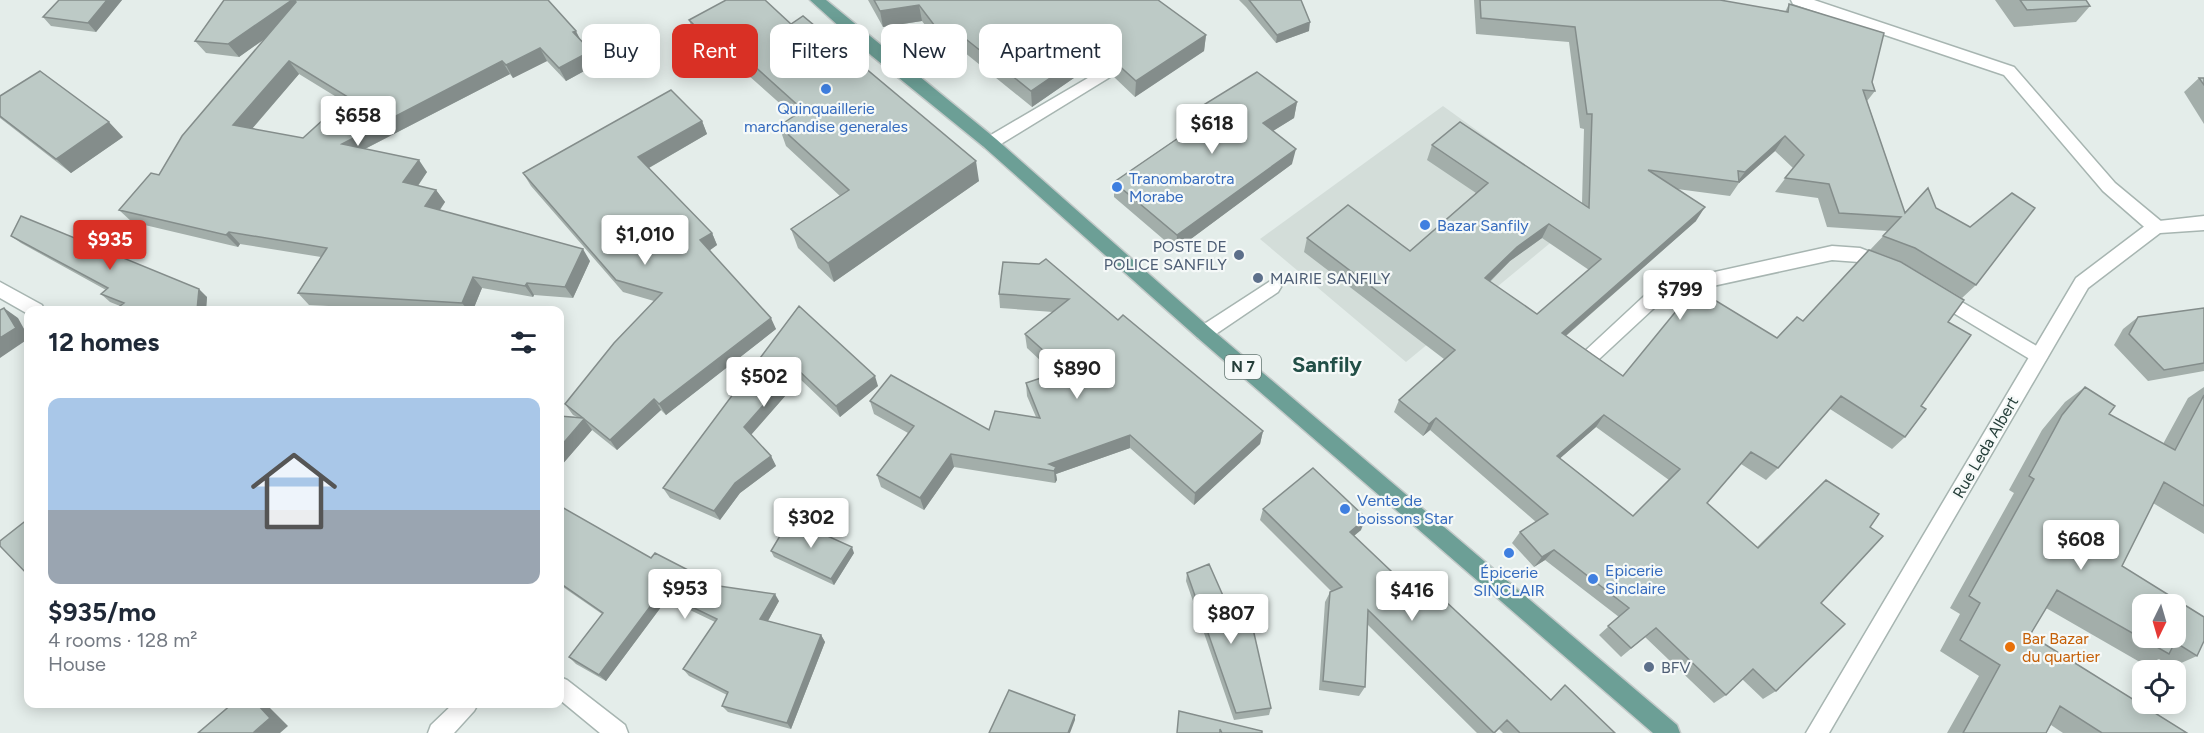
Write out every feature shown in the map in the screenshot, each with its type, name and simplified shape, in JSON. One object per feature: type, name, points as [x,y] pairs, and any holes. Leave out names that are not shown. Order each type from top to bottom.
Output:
[{"type":"main road","name":"N 7","points":[[825,2],[990,143],[1204,333],[1669,733]]},
{"type":"street","points":[[1798,0],[2008,71],[2109,187],[2156,227],[2204,223]]},
{"type":"street","points":[[990,143],[1097,78]]},
{"type":"street","name":"Rue Leda Albert","points":[[1817,733],[2082,283],[2156,227]]},
{"type":"street","points":[[1592,355],[1662,290],[1832,253],[1860,255],[1905,274]]},
{"type":"street","points":[[1924,286],[2039,356]]},
{"type":"street","points":[[1204,333],[1272,287]]},
{"type":"street","points":[[0,289],[29,306]]},
{"type":"street","points":[[564,690],[617,733]]},
{"type":"street","points":[[440,733],[463,708]]},
{"type":"shaded area","name":"Bazar Sanfily","points":[[1443,106],[1589,211],[1406,362],[1260,239]]},
{"type":"building","points":[[59,0],[107,0],[88,23],[43,17]]},
{"type":"building","points":[[224,0],[292,0],[228,44],[195,41]]},
{"type":"building","points":[[294,0],[548,0],[576,31],[573,32],[582,42],[582,56],[559,68],[540,48],[506,65],[502,61],[342,144],[419,160],[403,182],[436,190],[425,206],[583,249],[565,287],[527,283],[525,286],[473,277],[462,303],[298,293],[327,248],[229,232],[226,235],[119,210],[151,173],[159,175],[182,136],[296,2]],"holes":[[[289,61],[348,97],[303,138],[233,125]]]},
{"type":"building","points":[[726,0],[765,0],[791,24],[770,24],[770,78],[869,78],[869,71],[976,161],[828,263],[791,229],[849,190],[779,126],[803,110],[758,69],[758,24],[693,24],[689,20]]},
{"type":"building","points":[[874,0],[1158,0],[1206,35],[1136,81],[1122,68],[1122,24],[979,24],[979,50],[967,40],[967,24],[933,24],[919,5],[880,11]]},
{"type":"building","points":[[1249,0],[1301,0],[1310,22],[1277,35]]},
{"type":"building","points":[[1480,0],[1720,0],[1788,12],[1789,4],[1884,33],[1872,82],[1875,91],[1863,90],[1905,213],[1928,188],[1936,208],[1970,227],[2012,193],[2035,208],[1976,285],[1915,248],[1883,236],[1901,217],[1839,213],[1829,184],[1785,178],[1804,155],[1785,136],[1745,172],[1738,171],[1739,182],[1648,170],[1705,207],[1562,333],[1623,376],[1695,288],[1777,338],[1797,317],[1803,321],[1869,250],[1901,262],[1964,300],[1948,322],[1971,335],[1921,406],[1926,409],[1905,437],[1841,396],[1778,468],[1751,452],[1707,503],[1758,548],[1826,480],[1879,514],[1870,527],[1883,536],[1821,603],[1845,624],[1776,691],[1753,669],[1726,695],[1656,628],[1631,648],[1608,626],[1629,608],[1554,550],[1542,557],[1520,532],[1548,514],[1436,418],[1429,424],[1399,400],[1455,350],[1307,238],[1348,205],[1410,251],[1488,183],[1432,145],[1460,122],[1589,208],[1592,114],[1587,114],[1575,27],[1481,18]],"holes":[[[1549,224],[1601,259],[1537,314],[1485,278],[1517,247]],[[1604,415],[1680,469],[1633,516],[1557,456]]]},
{"type":"building","points":[[2020,0],[2086,0],[2090,6],[2027,10]]},
{"type":"building","points":[[803,16],[813,24],[791,24]]},
{"type":"building","points":[[40,71],[109,122],[56,159],[0,116],[0,96]]},
{"type":"building","points":[[1257,72],[1297,102],[1263,123],[1296,149],[1177,235],[1114,182],[1190,130],[1179,120]]},
{"type":"building","points":[[1015,78],[1050,78],[1031,91]]},
{"type":"building","points":[[671,90],[702,121],[638,157],[712,233],[700,240],[771,318],[659,404],[654,399],[610,440],[584,419],[564,442],[564,416],[583,418],[565,404],[614,343],[662,293],[616,280],[523,173]]},
{"type":"building","points":[[21,216],[199,289],[197,306],[120,306],[124,303],[101,294],[108,288],[11,236]]},
{"type":"building","points":[[1046,259],[1118,320],[1123,315],[1263,431],[1195,493],[1130,435],[1049,464],[1056,467],[1054,471],[951,454],[920,498],[877,475],[914,426],[870,401],[891,375],[989,430],[995,411],[1040,418],[1026,383],[1065,370],[1025,334],[1069,299],[999,294],[1003,262],[1039,264]]},
{"type":"building","points":[[799,306],[875,376],[836,406],[796,368],[744,427],[771,456],[735,483],[714,511],[663,488]]},
{"type":"building","points":[[4,308],[16,328],[0,338],[0,310]]},
{"type":"building","points":[[2204,308],[2204,363],[2164,370],[2129,334],[2138,317]]},
{"type":"building","points":[[2085,387],[2115,406],[2109,414],[2175,450],[2204,395],[2204,506],[2164,482],[2122,566],[2167,594],[2132,594],[2132,633],[2057,590],[2030,635],[2132,699],[2132,714],[2157,714],[2187,733],[2102,733],[2060,706],[2046,733],[1963,733],[2000,665],[1960,640],[1980,603],[1969,596],[2034,479],[2029,476],[2062,415]]},
{"type":"building","points":[[1313,468],[1366,518],[1350,532],[1431,609],[1442,598],[1551,700],[1565,685],[1615,733],[1520,733],[1507,720],[1494,733],[1368,610],[1365,687],[1323,681],[1330,592],[1342,587],[1263,509]]},
{"type":"building","points":[[564,508],[651,558],[655,553],[719,586],[775,594],[760,619],[821,635],[787,723],[722,706],[728,692],[683,669],[717,619],[661,592],[599,675],[569,657],[603,613],[564,586]]},
{"type":"building","points":[[790,519],[852,547],[831,579],[771,551]]},
{"type":"building","points":[[24,522],[24,571],[0,546],[0,541]]},
{"type":"building","points":[[1209,564],[1236,625],[1251,620],[1271,708],[1236,713],[1187,573]]},
{"type":"building","points":[[2186,606],[2204,617],[2204,641],[2197,656],[2184,648]]},
{"type":"building","points":[[2158,648],[2172,648],[2169,654]]},
{"type":"building","points":[[1009,690],[1075,715],[1068,733],[989,733]]},
{"type":"building","points":[[227,708],[261,708],[270,718],[253,733],[198,733]]},
{"type":"building","points":[[1179,711],[1262,731],[1262,733],[1222,733],[1220,729],[1220,733],[1177,733]]},
{"type":"place","name":"Quinquaillerie marchandise generales","points":[[826,89]]},
{"type":"place","name":"Tranombarotra Morabe","points":[[1117,187]]},
{"type":"place","name":"Bazar Sanfily","points":[[1425,225]]},
{"type":"place","name":"POSTE DE POLICE SANFILY","points":[[1239,255]]},
{"type":"place","name":"MAIRIE SANFILY","points":[[1258,278]]},
{"type":"place","name":"Vente de boissons Star","points":[[1345,509]]},
{"type":"place","name":"Épicerie SINCLAIR","points":[[1509,553]]},
{"type":"place","name":"Epicerie Sinclaire","points":[[1593,579]]},
{"type":"place","name":"Bar Bazar du quartier","points":[[2010,647]]},
{"type":"place","name":"BFV","points":[[1649,667]]},
{"type":"district","name":"Sanfily","points":[[1327,364]]}]
